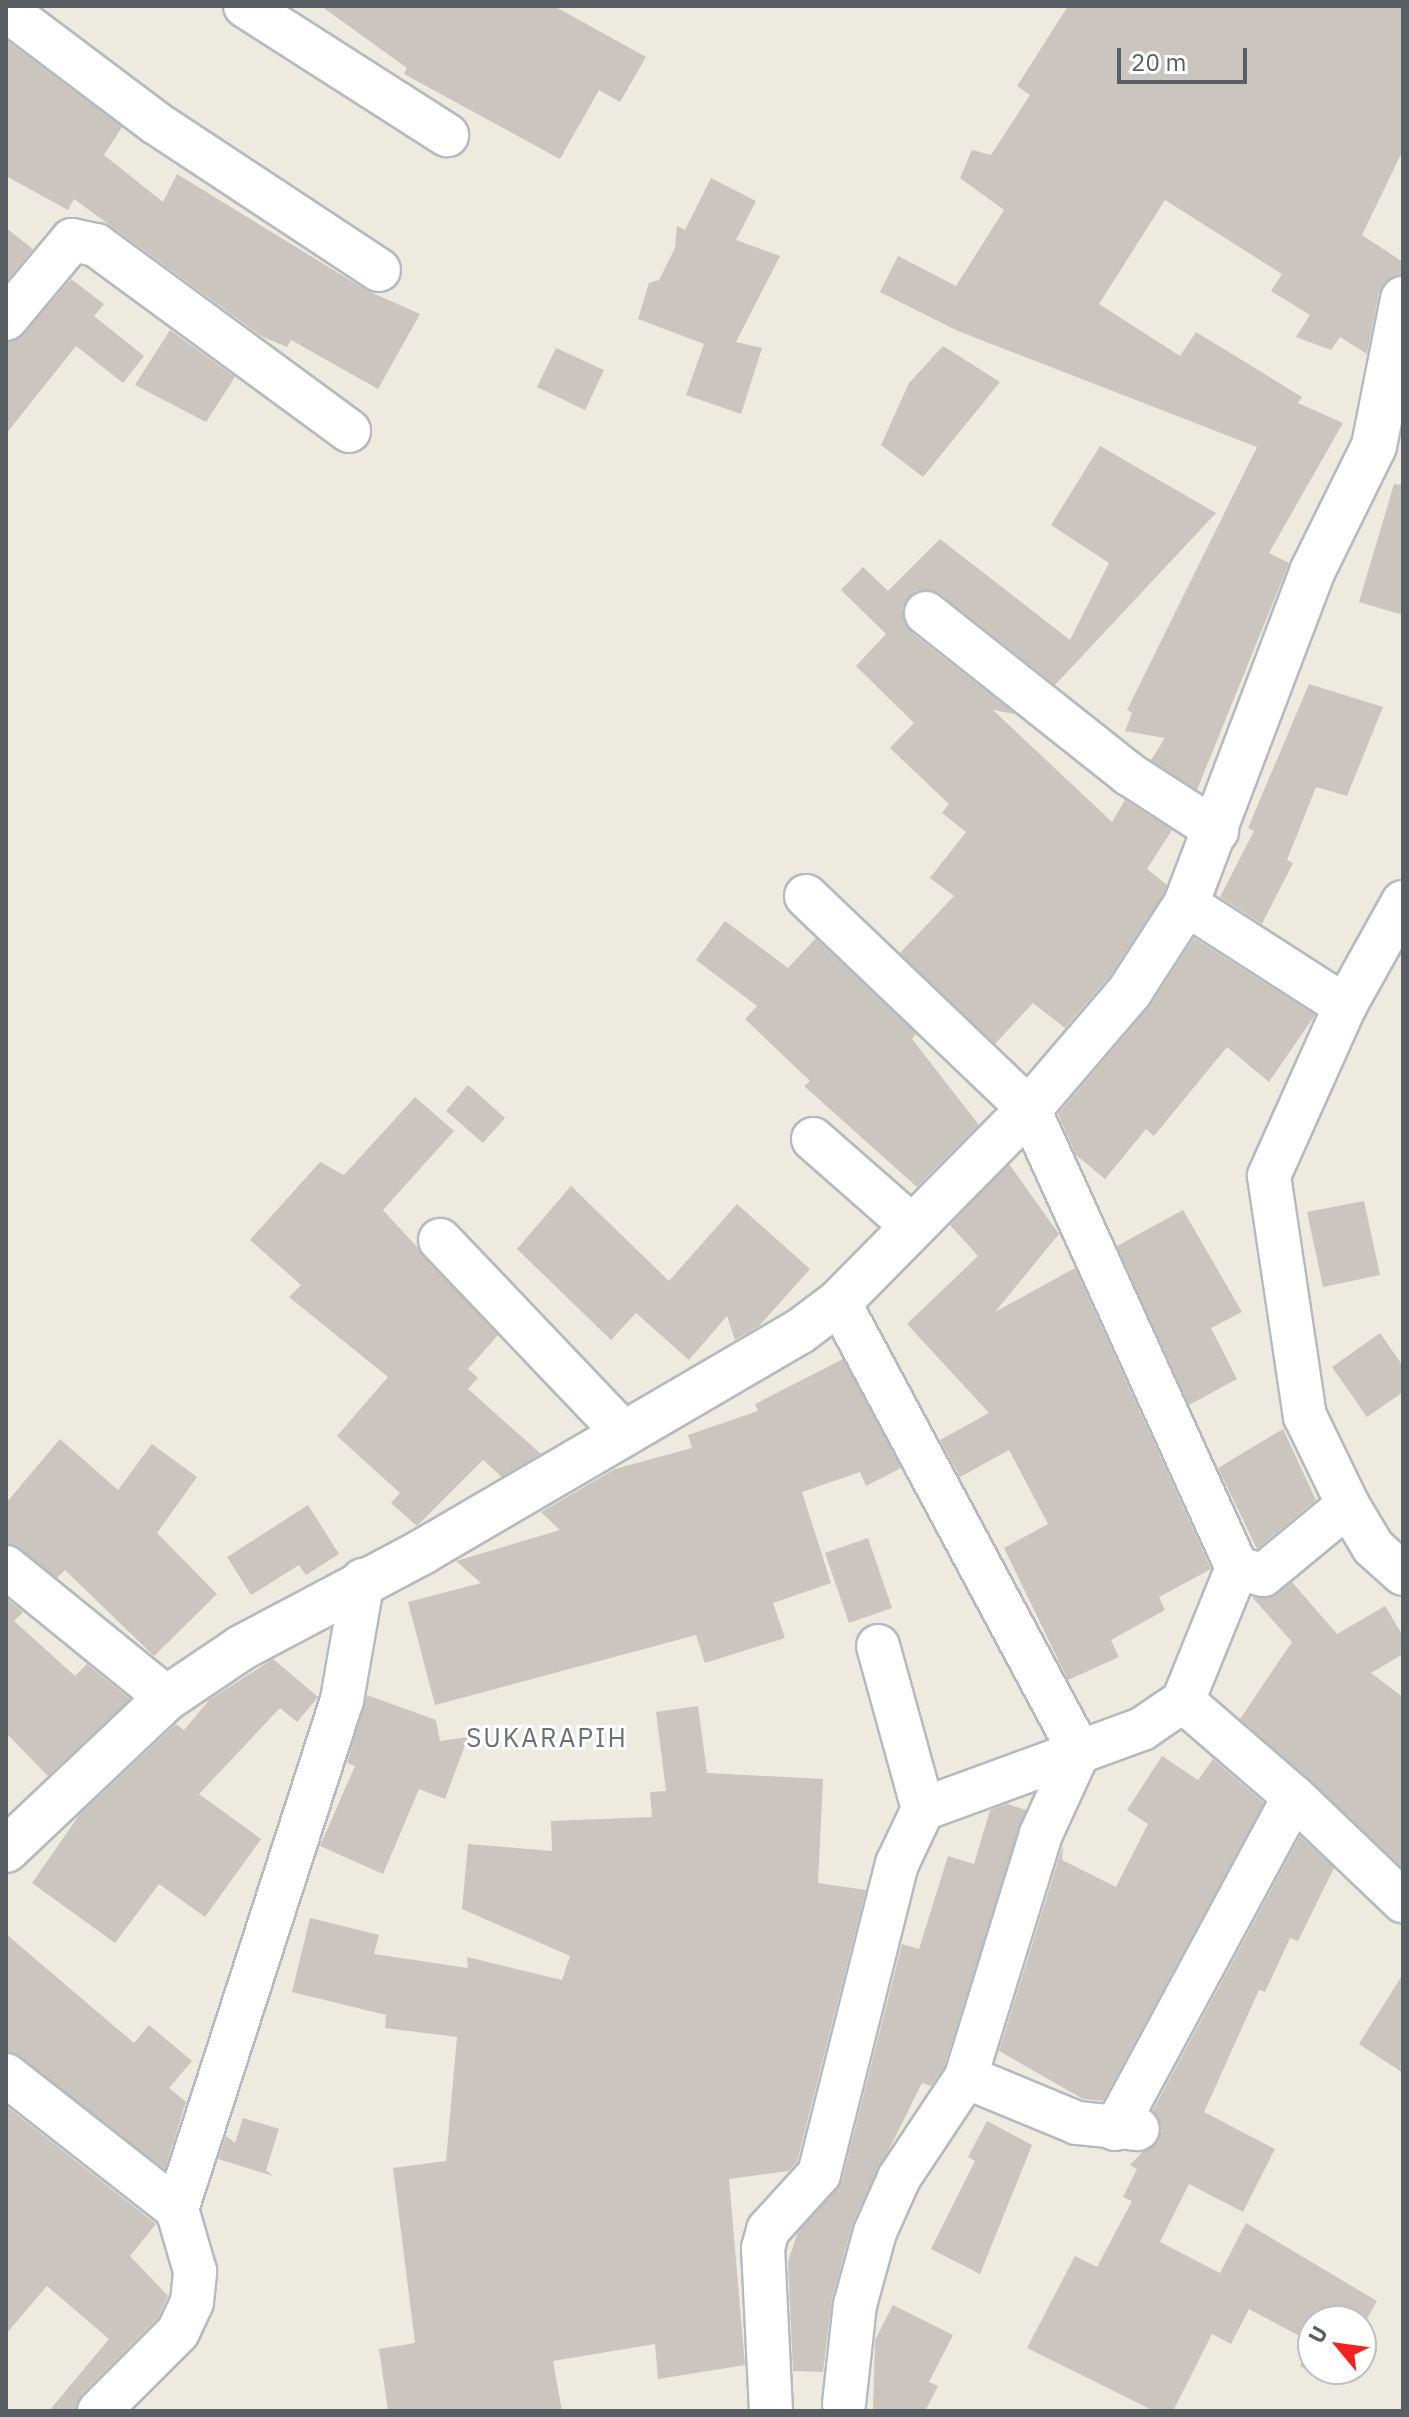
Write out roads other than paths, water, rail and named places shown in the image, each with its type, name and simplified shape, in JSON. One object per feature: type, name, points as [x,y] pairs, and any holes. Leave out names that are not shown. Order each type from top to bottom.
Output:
[{"type":"street","points":[[245,6],[447,135]]},
{"type":"street","points":[[12,15],[156,123],[379,270]]},
{"type":"street","points":[[6,319],[72,240],[96,245],[349,431]]},
{"type":"street","points":[[6,1850],[167,1698],[839,1302],[1029,1109],[1130,991],[1186,904],[1217,831],[1312,572],[1374,446],[1403,299]]},
{"type":"street","points":[[926,613],[1129,774],[1217,831]]},
{"type":"street","points":[[806,896],[1029,1109],[1237,1568],[1183,1701],[1142,1729],[923,1809]]},
{"type":"street","points":[[1403,902],[1345,1006],[1269,1176],[1305,1416],[1348,1505],[1373,1547],[1403,1574]]},
{"type":"street","points":[[1186,904],[1345,1006]]},
{"type":"street","points":[[813,1139],[912,1226]]},
{"type":"street","points":[[440,1240],[622,1431]]},
{"type":"street","points":[[839,1302],[1079,1751]]},
{"type":"street","points":[[1237,1568],[1263,1575],[1348,1505]]},
{"type":"street","points":[[6,1567],[167,1698]]},
{"type":"street","points":[[99,2411],[178,2332],[192,2302],[195,2271],[177,2209],[342,1700],[363,1580]]},
{"type":"street","points":[[771,2411],[763,2248],[768,2230],[819,2174],[897,1864],[923,1809],[878,1646]]},
{"type":"street","points":[[1183,1701],[1294,1797],[1403,1901]]},
{"type":"street","points":[[844,2404],[855,2305],[875,2232],[899,2178],[966,2077],[1041,1834],[1079,1751]]},
{"type":"street","points":[[966,2077],[1077,2123],[1127,2129],[1294,1797]]},
{"type":"street","points":[[6,2075],[177,2209]]},
{"type":"district","name":"SUKARAPIH","points":[[547,1738]]}]
